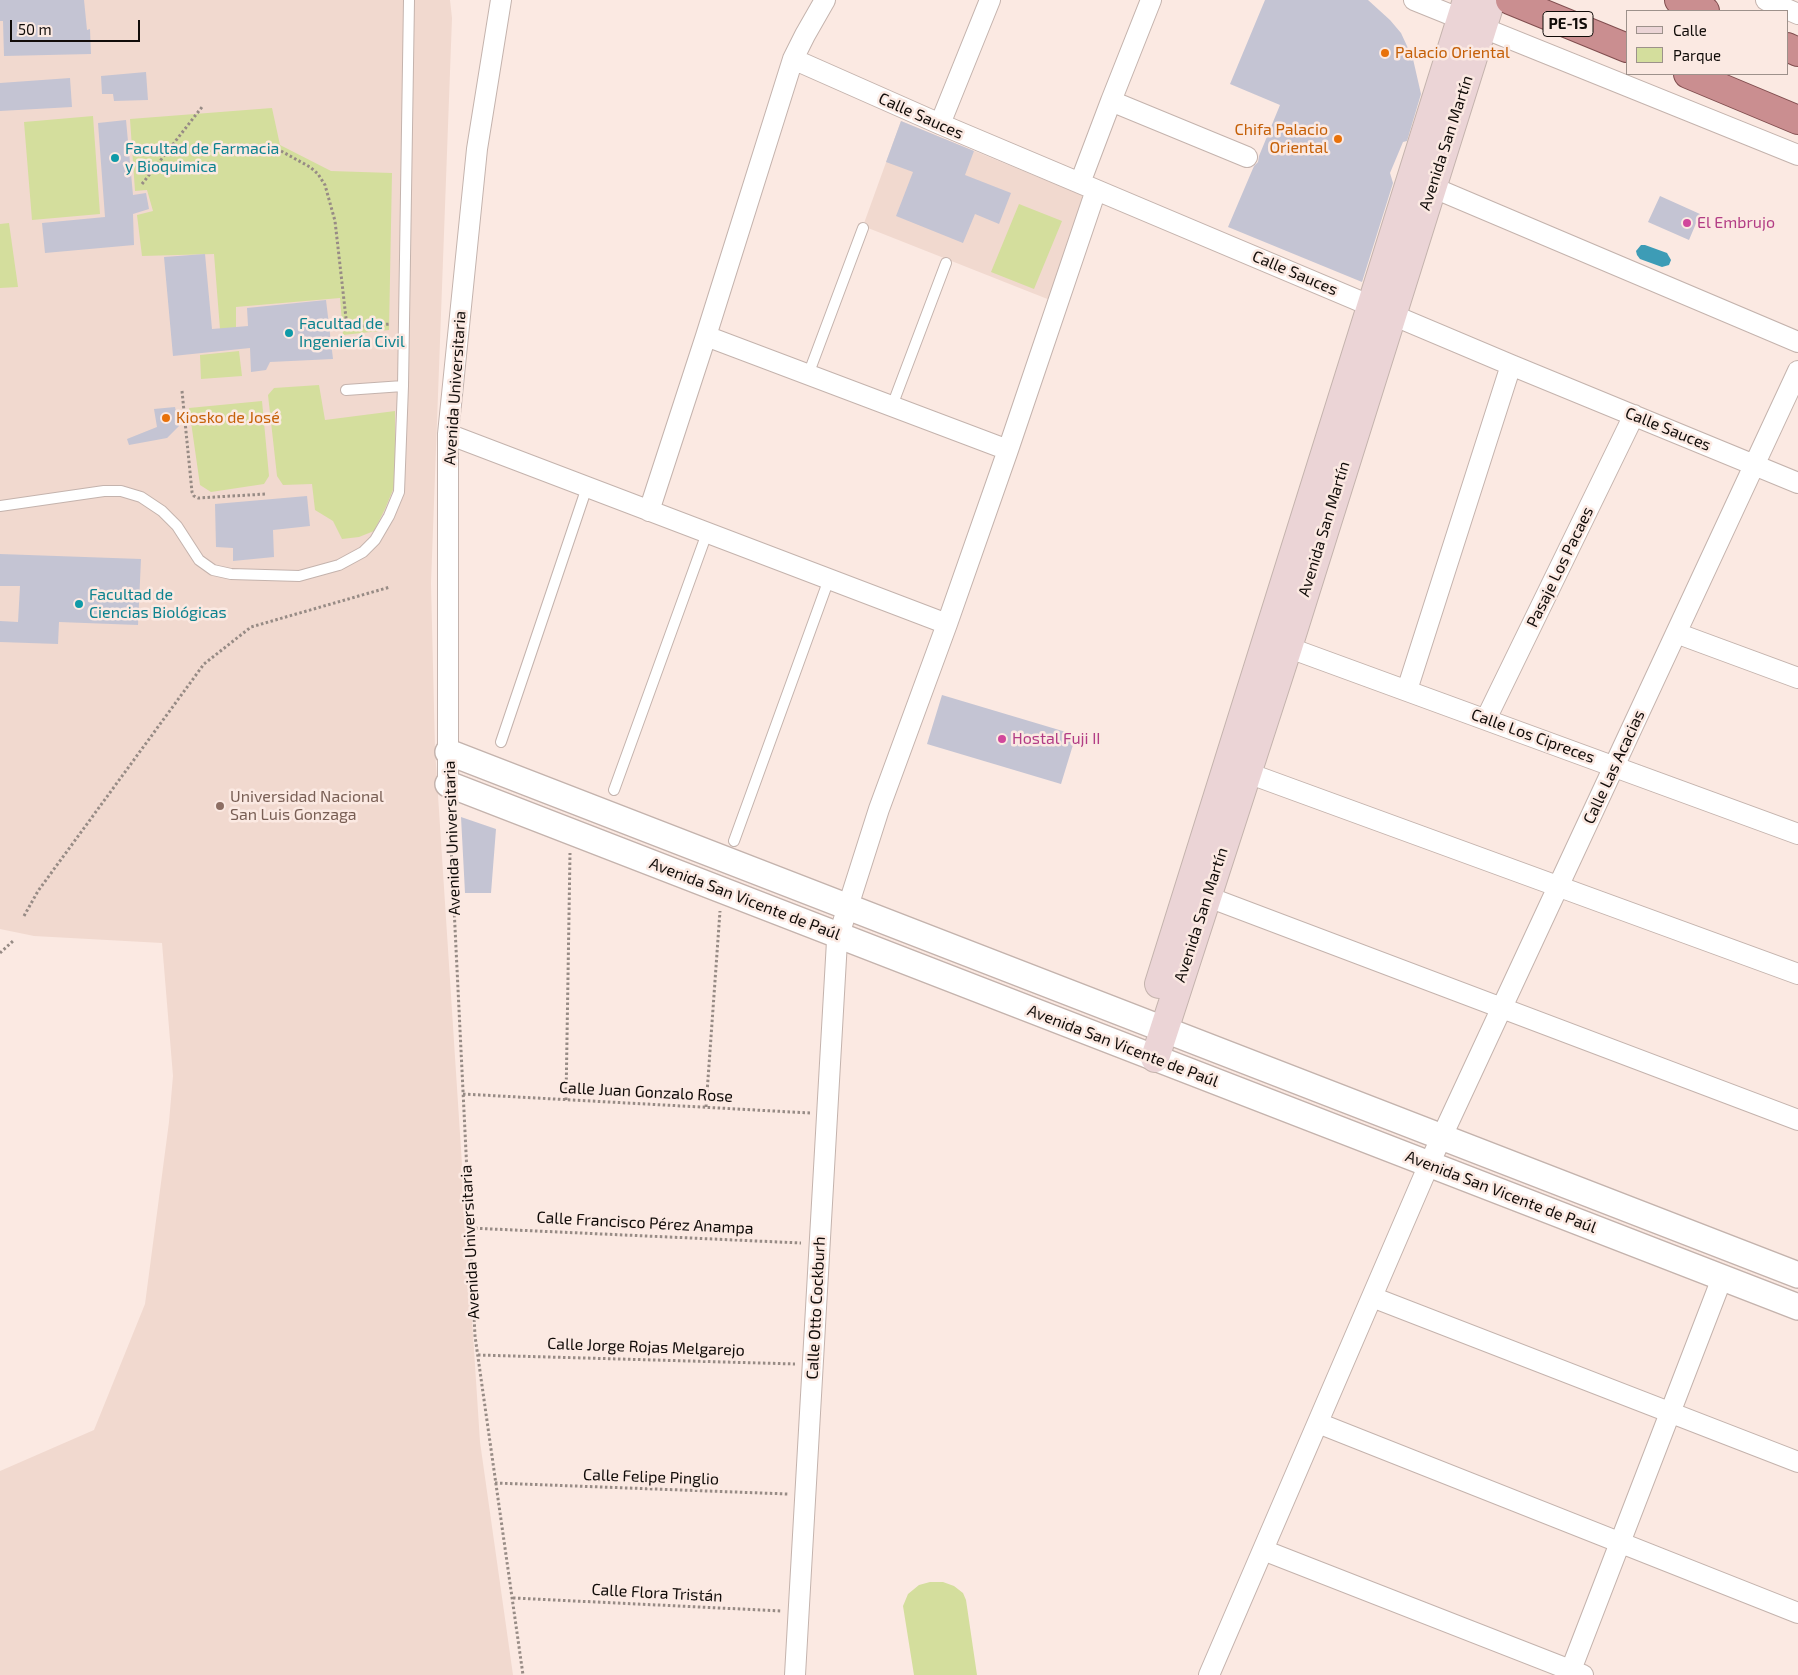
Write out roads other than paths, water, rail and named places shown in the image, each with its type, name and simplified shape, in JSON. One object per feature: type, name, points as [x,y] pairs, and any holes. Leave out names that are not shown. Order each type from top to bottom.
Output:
[{"type":"highway","name":"PE-1S","points":[[1510,0],[1626,48]]},
{"type":"highway","points":[[1679,0],[1703,10]]},
{"type":"highway","points":[[1690,75],[1798,120]]},
{"type":"main road","name":"Avenida San Martín","points":[[1146,1055],[1382,310],[1471,16],[1491,0]]},
{"type":"street","name":"Avenida Universitaria","points":[[448,784],[448,434],[477,149],[501,0]]},
{"type":"street","points":[[650,511],[793,59],[825,0]]},
{"type":"street","points":[[940,124],[990,0]]},
{"type":"street","name":"Calle Otto Cockburh","points":[[795,1675],[837,941],[879,809],[1008,450],[1088,186],[1111,101],[1151,0]]},
{"type":"street","points":[[1414,0],[1471,16],[1798,155]]},
{"type":"street","points":[[1766,0],[1798,14]]},
{"type":"street","name":"Calle Sauces","points":[[793,59],[940,124],[1511,365],[1798,483]]},
{"type":"street","points":[[1111,101],[1247,157]]},
{"type":"street","points":[[1421,183],[1798,342]]},
{"type":"street","points":[[706,336],[1008,450]]},
{"type":"street","points":[[1407,690],[1511,365]]},
{"type":"street","name":"Calle Las Acacias","points":[[1209,1675],[1430,1162],[1753,464],[1798,371]]},
{"type":"street","name":"Pasaje Los Pacaes","points":[[1486,719],[1634,415]]},
{"type":"street","points":[[448,434],[947,624]]},
{"type":"street","points":[[1676,633],[1798,678]]},
{"type":"street","name":"Calle Los Cipreces","points":[[1277,643],[1798,834]]},
{"type":"street","name":"Avenida San Vicente de Paúl","points":[[448,752],[1798,1275]]},
{"type":"street","points":[[1237,769],[1798,974]]},
{"type":"street","name":"Avenida San Vicente de Paúl","points":[[448,784],[1798,1307]]},
{"type":"street","points":[[1198,894],[1798,1120]]},
{"type":"street","points":[[1569,1675],[1722,1278]]},
{"type":"street","points":[[1372,1297],[1798,1462]]},
{"type":"street","points":[[1318,1423],[1798,1613]]},
{"type":"street","points":[[1263,1550],[1583,1675]]},
{"type":"lane","points":[[0,506],[104,491],[121,491],[141,497],[162,511],[177,526],[199,560],[213,570],[231,574],[300,576],[339,565],[363,552],[375,540],[389,516],[399,492],[403,386],[409,0]]},
{"type":"lane","points":[[808,375],[863,228]]},
{"type":"lane","points":[[892,406],[946,263]]},
{"type":"lane","points":[[346,390],[403,386]]},
{"type":"lane","points":[[501,742],[587,487]]},
{"type":"lane","points":[[614,790],[707,532]]},
{"type":"lane","points":[[734,841],[830,579]]},
{"type":"water","points":[[1641,245],[1667,253],[1671,260],[1669,265],[1662,267],[1640,259],[1636,251]]},
{"type":"place","name":"Palacio Oriental","points":[[1385,53]]},
{"type":"place","name":"Chifa Palacio Oriental","points":[[1338,139]]},
{"type":"place","name":"Facultad de Farmacia y Bioquimica","points":[[115,158]]},
{"type":"place","name":"El Embrujo","points":[[1687,223]]},
{"type":"place","name":"Facultad de Ingeniería Civil","points":[[289,333]]},
{"type":"place","name":"Kiosko de José","points":[[166,418]]},
{"type":"place","name":"Facultad de Ciencias Biológicas","points":[[79,604]]},
{"type":"place","name":"Hostal Fuji II","points":[[1002,739]]},
{"type":"place","name":"Universidad Nacional San Luis Gonzaga","points":[[220,806]]}]
